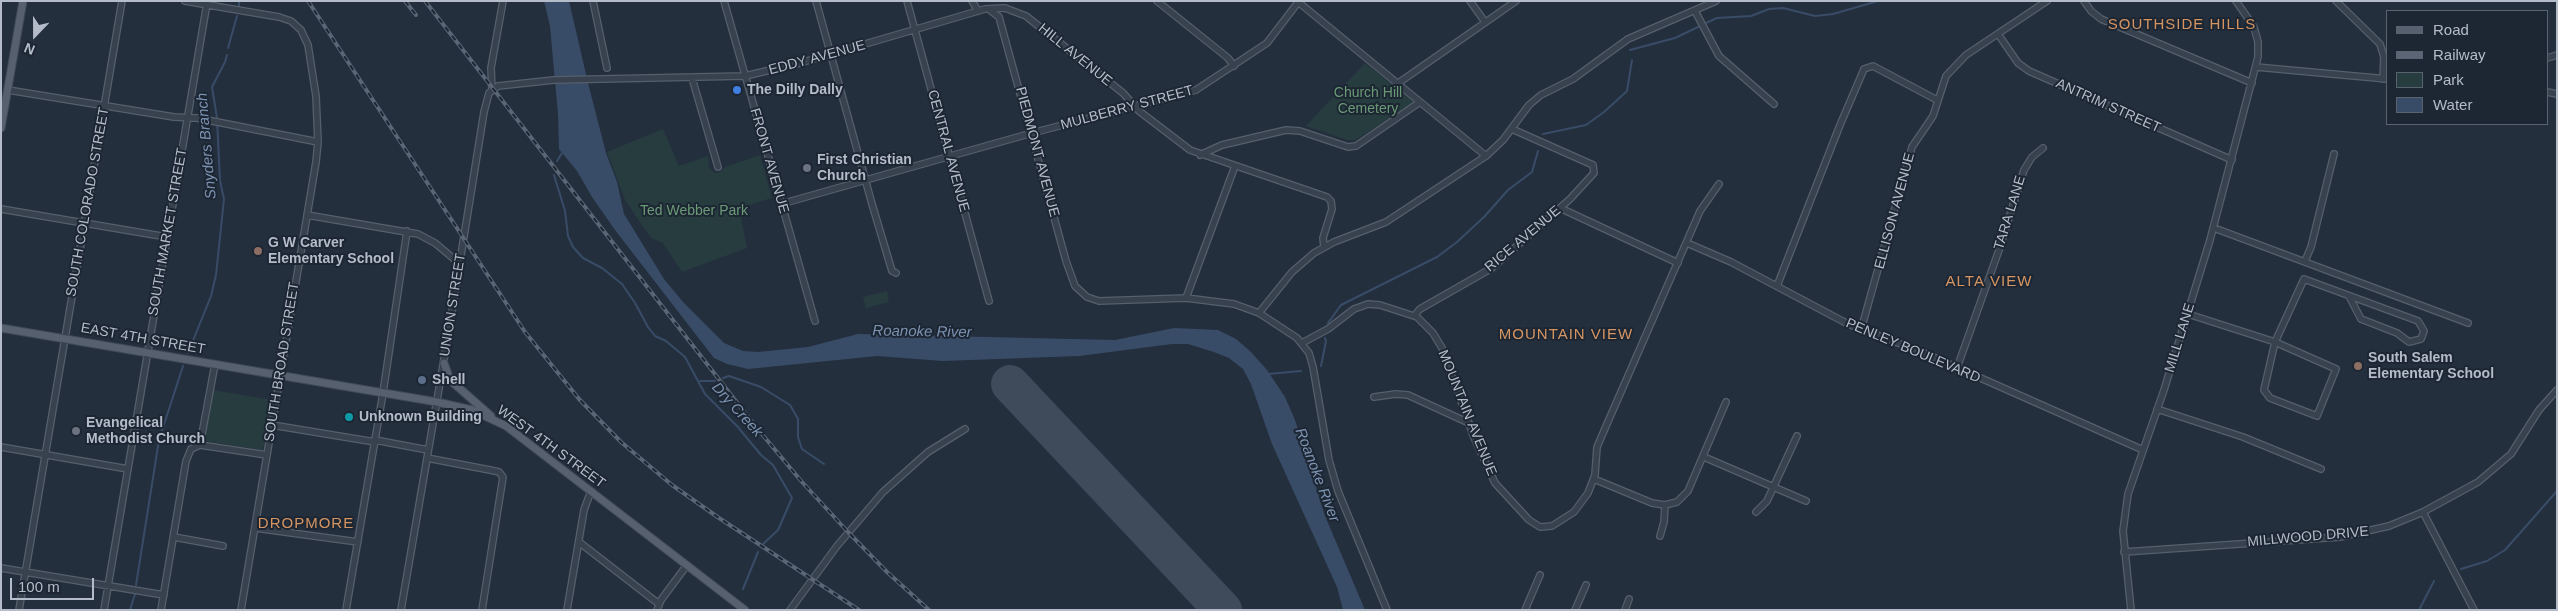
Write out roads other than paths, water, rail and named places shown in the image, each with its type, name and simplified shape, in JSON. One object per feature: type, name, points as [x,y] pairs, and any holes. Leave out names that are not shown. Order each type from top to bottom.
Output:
[{"type":"main road","points":[[1,128],[23,1]]},
{"type":"main road","name":"EAST 4TH STREET","points":[[1,328],[280,375]]},
{"type":"main road","points":[[444,363],[450,380],[495,419]]},
{"type":"main road","name":"WEST 4TH STREET","points":[[280,375],[437,402],[472,410],[495,419],[744,610]]},
{"type":"street","name":"SOUTH COLORADO STREET","points":[[19,610],[122,1]]},
{"type":"street","name":"SOUTH BROAD STREET","points":[[186,1],[207,3],[285,18],[297,25],[308,45],[316,96],[318,142],[241,610]]},
{"type":"street","name":"UNION STREET","points":[[401,610],[444,363],[484,112],[492,90],[491,68],[503,1]]},
{"type":"street","points":[[594,1],[607,68]]},
{"type":"street","name":"FRONT AVENUE","points":[[724,1],[815,321]]},
{"type":"street","points":[[816,1],[892,271],[896,273]]},
{"type":"street","name":"CENTRAL AVENUE","points":[[907,1],[989,301]]},
{"type":"street","points":[[972,1],[978,11]]},
{"type":"street","points":[[1157,1],[1234,66]]},
{"type":"street","points":[[1470,1],[1486,22]]},
{"type":"street","points":[[1397,84],[1516,1]]},
{"type":"street","points":[[1259,313],[1292,272],[1324,247],[1386,222],[1486,156],[1512,129],[1533,101],[1573,79],[1619,44],[1716,1]]},
{"type":"street","name":"ELLISON AVENUE","points":[[1862,330],[1912,147],[1930,122],[1942,84],[1951,69],[1966,55],[2047,1]]},
{"type":"street","points":[[2084,1],[2091,11],[2101,19],[2252,83]]},
{"type":"street","name":"MILL LANE","points":[[2131,610],[2124,552],[2124,510],[2214,228],[2259,50],[2257,35],[2249,18],[2236,1]]},
{"type":"street","points":[[2256,67],[2385,79],[2384,57],[2380,44],[2336,1]]},
{"type":"street","points":[[1298,2],[1486,156]]},
{"type":"street","name":"MULBERRY STREET","points":[[781,204],[1032,133],[1196,90],[1267,43],[1298,2]]},
{"type":"street","name":"SOUTH MARKET STREET","points":[[104,610],[207,3]]},
{"type":"street","name":"HILL AVENUE","points":[[990,10],[1005,8],[1026,16],[1122,93],[1185,147],[1200,155],[1327,197],[1332,205],[1323,238],[1324,247]]},
{"type":"street","name":"EDDY AVENUE","points":[[492,90],[503,84],[554,80],[745,76],[830,55],[978,11],[990,10]]},
{"type":"street","name":"PIEDMONT AVENUE","points":[[990,10],[999,17],[1066,261],[1075,286],[1084,296],[1099,301],[1186,298]]},
{"type":"street","points":[[1695,11],[1719,56],[1774,104]]},
{"type":"street","name":"ANTRIM STREET","points":[[1998,34],[2018,63],[2029,71],[2232,160]]},
{"type":"street","points":[[1777,286],[1864,69],[1874,66],[1938,100]]},
{"type":"street","points":[[692,78],[718,167]]},
{"type":"street","points":[[8,90],[174,117],[188,117],[318,142]]},
{"type":"street","points":[[1200,155],[1222,145],[1286,130],[1300,131],[1348,147],[1356,146],[1420,102]]},
{"type":"street","name":"RICE AVENUE","points":[[1414,316],[1420,309],[1492,268],[1560,208],[1594,173],[1593,165],[1512,129]]},
{"type":"street","name":"TARA LANE","points":[[1957,368],[1999,250],[2024,170],[2032,157],[2043,148]]},
{"type":"street","points":[[2305,261],[2311,247],[2334,154]]},
{"type":"street","points":[[1235,166],[1186,298],[1234,304],[1259,313],[1287,330],[1302,343],[1313,367],[1333,475],[1387,610]]},
{"type":"street","name":"MOUNTAIN AVENUE","points":[[1302,343],[1328,329],[1361,306],[1380,305],[1414,316],[1438,340],[1468,423],[1495,483],[1535,525],[1552,526],[1567,518],[1583,502],[1594,479],[1597,447],[1700,211],[1719,184]]},
{"type":"street","points":[[1,208],[167,237]]},
{"type":"street","points":[[1560,208],[1678,264]]},
{"type":"street","points":[[307,215],[407,231],[430,240],[460,264]]},
{"type":"street","points":[[2214,228],[2468,323]]},
{"type":"street","points":[[346,610],[383,393],[407,231]]},
{"type":"street","name":"PENLEY BOULEVARD","points":[[1687,243],[1731,262],[1862,330],[1957,368],[2143,450]]},
{"type":"street","points":[[2188,314],[2275,342],[2336,369],[2317,416],[2266,395],[2264,387],[2275,342],[2304,279],[2418,321],[2424,331],[2421,339],[2409,342],[2397,334],[2361,320],[2349,296]]},
{"type":"street","points":[[200,445],[215,364]]},
{"type":"street","name":"MILLWOOD DRIVE","points":[[2124,552],[2353,535],[2389,526],[2423,512],[2470,488],[2511,454],[2540,410],[2557,390]]},
{"type":"street","points":[[1374,397],[1408,395],[1468,423]]},
{"type":"street","points":[[1594,479],[1652,503],[1665,505],[1677,502],[1686,494],[1704,457],[1726,402]]},
{"type":"street","points":[[2157,409],[2242,437],[2321,469]]},
{"type":"street","points":[[272,425],[428,450]]},
{"type":"street","points":[[790,610],[837,546],[883,492],[928,452],[965,429]]},
{"type":"street","points":[[1756,512],[1765,504],[1796,436]]},
{"type":"street","points":[[161,610],[186,462],[191,448],[200,445],[267,455]]},
{"type":"street","points":[[1,448],[128,469]]},
{"type":"street","points":[[1704,457],[1806,501]]},
{"type":"street","points":[[427,458],[499,472],[503,477],[482,610]]},
{"type":"street","points":[[567,610],[584,510],[591,491]]},
{"type":"street","points":[[1660,536],[1664,522],[1665,505]]},
{"type":"street","points":[[2423,512],[2474,610]]},
{"type":"street","points":[[255,528],[358,542]]},
{"type":"street","points":[[174,537],[224,546]]},
{"type":"street","points":[[579,542],[658,607],[687,565]]},
{"type":"street","points":[[1,568],[164,595]]},
{"type":"street","points":[[1525,610],[1540,575]]},
{"type":"street","points":[[1575,610],[1586,584]]},
{"type":"street","points":[[1625,610],[1629,599]]},
{"type":"water","points":[[544,1],[569,1],[606,153],[617,182],[624,214],[664,279],[683,302],[724,343],[743,351],[758,352],[808,347],[858,334],[1115,340],[1174,328],[1218,330],[1236,339],[1251,352],[1267,370],[1285,397],[1295,420],[1325,516],[1365,610],[1343,610],[1337,587],[1272,444],[1251,384],[1243,369],[1229,358],[1214,352],[1188,344],[1172,344],[1079,356],[943,361],[877,356],[748,369],[727,364],[714,358],[615,230],[577,171],[559,149],[558,114],[550,26]]},
{"type":"waterway","name":"Snyders Branch","points":[[239,1],[239,6]]},
{"type":"waterway","points":[[1706,23],[1717,18],[1751,16],[1769,9],[1783,8],[1815,16],[1833,14],[1878,1]]},
{"type":"waterway","name":"Snyders Branch","points":[[228,48],[237,16]]},
{"type":"waterway","points":[[1630,50],[1675,38],[1698,27]]},
{"type":"waterway","name":"Snyders Branch","points":[[188,353],[211,296],[216,275],[224,199],[220,181],[217,118],[212,87],[227,55]]},
{"type":"waterway","points":[[1543,134],[1586,125],[1604,112],[1627,91],[1632,60]]},
{"type":"waterway","points":[[1328,323],[1341,305],[1437,257],[1457,242],[1484,217],[1508,190],[1532,172],[1538,151]]},
{"type":"waterway","name":"Dry Creek","points":[[557,161],[562,153]]},
{"type":"waterway","name":"Dry Creek","points":[[554,175],[565,211],[568,236],[573,247],[583,258],[602,268],[622,284],[655,336],[666,341],[685,357],[705,394],[737,426],[761,455],[773,465],[792,498],[778,530],[762,545]]},
{"type":"waterway","points":[[1321,366],[1325,338]]},
{"type":"waterway","name":"Snyders Branch","points":[[136,585],[159,440],[183,366]]},
{"type":"waterway","points":[[1268,374],[1301,371]]},
{"type":"waterway","points":[[723,378],[729,376],[761,387],[790,405],[798,419],[798,437],[802,449],[824,464]]},
{"type":"waterway","points":[[700,381],[715,381]]},
{"type":"waterway","points":[[2461,569],[2487,561],[2505,550],[2557,491]]},
{"type":"waterway","name":"Dry Creek","points":[[743,589],[758,552]]},
{"type":"waterway","points":[[2419,610],[2434,581]]},
{"type":"waterway","name":"Snyders Branch","points":[[130,610],[135,594]]},
{"type":"railway","points":[[308,1],[525,332],[579,399],[621,442],[672,485],[859,610]]},
{"type":"railway","points":[[405,1],[416,15]]},
{"type":"railway","points":[[425,1],[756,427],[802,482],[848,532],[887,572],[929,610]]},
{"type":"place","name":"The Dilly Dally","points":[[737,90]]},
{"type":"place","name":"First Christian Church","points":[[807,168]]},
{"type":"place","name":"G W Carver Elementary School","points":[[258,251]]},
{"type":"place","name":"South Salem Elementary School","points":[[2358,366]]},
{"type":"place","name":"Shell","points":[[422,380]]},
{"type":"place","name":"Unknown Building","points":[[349,417]]},
{"type":"place","name":"Evangelical Methodist Church","points":[[76,431]]},
{"type":"district","name":"SOUTHSIDE HILLS","points":[[2182,25]]},
{"type":"district","name":"ALTA VIEW","points":[[1989,282]]},
{"type":"district","name":"MOUNTAIN VIEW","points":[[1566,335]]},
{"type":"district","name":"DROPMORE","points":[[306,524]]},
{"type":"park label","name":"Church Hill Cemetery","points":[[1368,102]]},
{"type":"park label","name":"Ted Webber Park","points":[[694,211]]},
{"type":"water label","name":"Roanoke River","points":[[922,332]]},
{"type":"water label","name":"Roanoke River","points":[[1317,475]]}]
